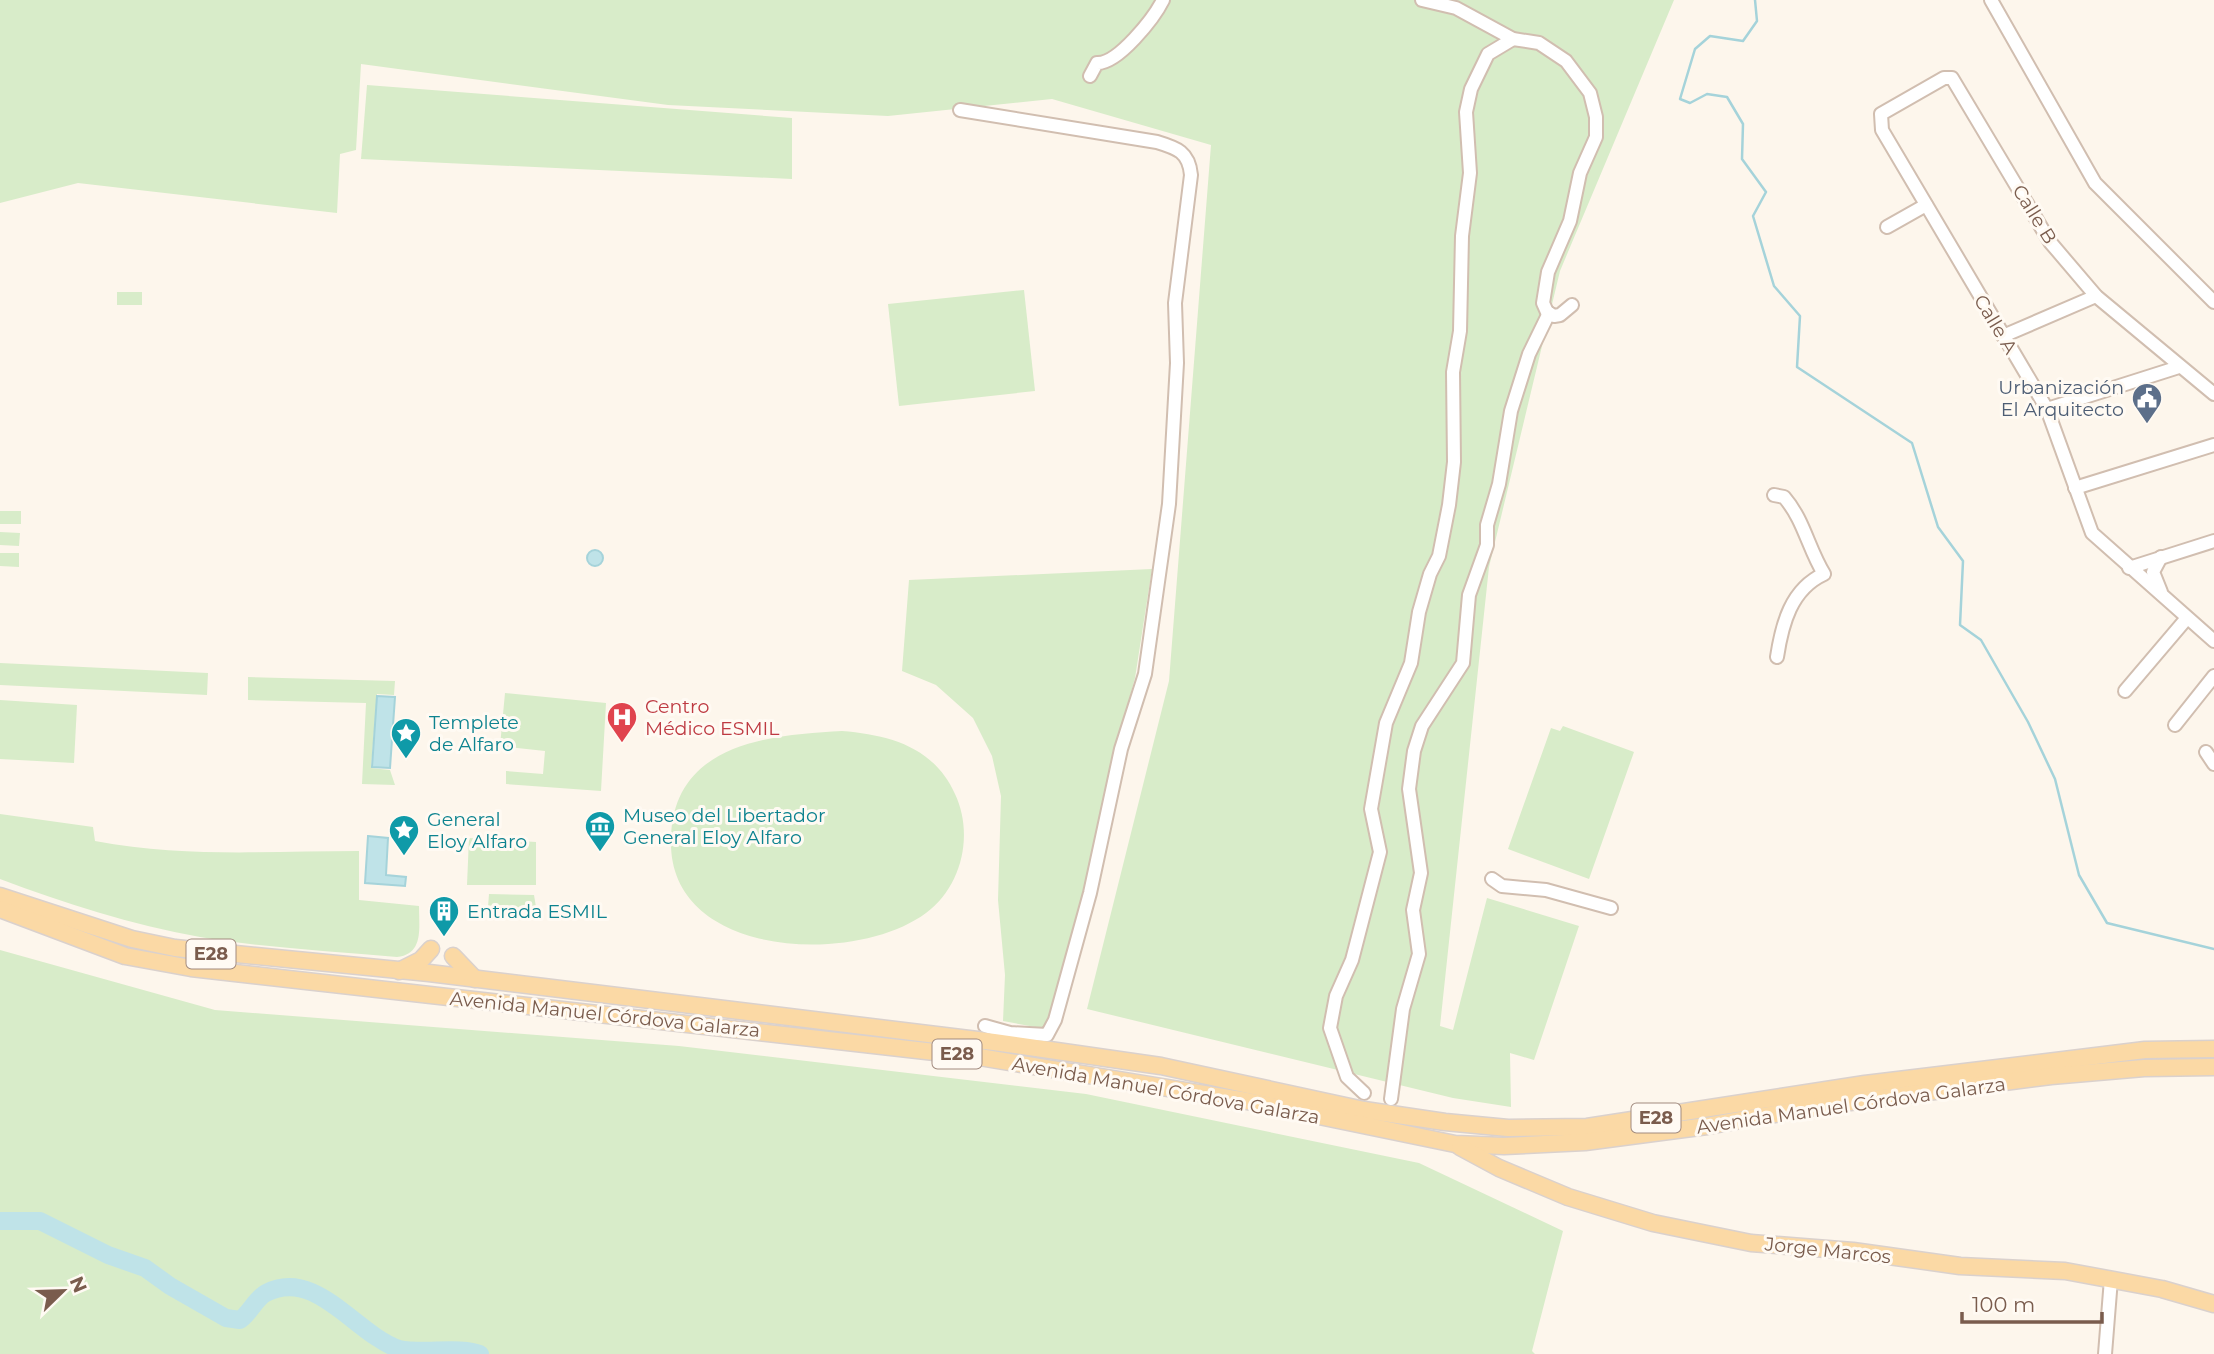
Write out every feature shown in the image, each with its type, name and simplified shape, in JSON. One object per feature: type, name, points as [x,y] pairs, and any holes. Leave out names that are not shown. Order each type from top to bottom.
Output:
[{"type":"main road","name":"Avenida Manuel Córdova Galarza","points":[[0,896],[132,939],[176,948],[822,1019],[1161,1066],[1364,1110],[1508,1128],[1601,1125],[1866,1092],[2051,1076],[2144,1068],[2214,1067]]},
{"type":"main road","name":"Avenida Manuel Córdova Galarza","points":[[0,909],[125,956],[191,968],[979,1057],[1247,1101],[1455,1144],[1504,1146],[1586,1142],[1866,1092],[2145,1049],[2214,1049]]},
{"type":"main road","points":[[398,971],[421,960],[431,949]]},
{"type":"main road","points":[[453,956],[475,979]]},
{"type":"main road","name":"Jorge Marcos","points":[[1455,1144],[1499,1168],[1568,1197],[1677,1228],[1751,1243],[1853,1251],[1960,1266],[2065,1271],[2111,1279],[2214,1304]]},
{"type":"street","points":[[1090,76],[1097,63],[1110,61],[1130,43],[1163,0]]},
{"type":"street","points":[[1422,0],[1456,8],[1513,39],[1539,43],[1566,61],[1584,83],[1594,103],[1596,137],[1580,173],[1570,221],[1548,272],[1543,303],[1549,313],[1560,316],[1572,305]]},
{"type":"street","points":[[1990,0],[2095,183],[2214,302]]},
{"type":"street","points":[[1364,1093],[1347,1077],[1330,1028],[1336,996],[1352,960],[1366,914],[1380,852],[1371,810],[1386,723],[1411,663],[1419,612],[1430,574],[1439,556],[1449,505],[1454,462],[1453,372],[1460,331],[1462,236],[1470,173],[1466,113],[1471,89],[1488,54],[1513,39]]},
{"type":"street","name":"Calle B","points":[[1882,130],[1881,114],[1944,78],[1952,78],[2050,242],[2096,296],[2214,394]]},
{"type":"street","points":[[960,110],[1157,142],[1179,149],[1187,156],[1191,175],[1175,303],[1177,363],[1169,505],[1145,674],[1121,749],[1090,893],[1055,1020],[1047,1035],[1010,1033],[985,1026]]},
{"type":"street","name":"Calle A","points":[[1882,130],[2046,409],[2092,533],[2214,641]]},
{"type":"street","points":[[1887,227],[1926,205]]},
{"type":"street","points":[[2003,336],[2096,296]]},
{"type":"street","points":[[1391,1098],[1403,1009],[1419,954],[1413,910],[1421,873],[1409,789],[1413,751],[1422,726],[1463,663],[1469,595],[1488,545],[1487,525],[1499,484],[1511,411],[1529,354],[1549,313]]},
{"type":"street","points":[[2046,409],[2179,367]]},
{"type":"street","points":[[2075,488],[2214,445]]},
{"type":"street","points":[[1774,495],[1784,497],[1802,521],[1806,539],[1824,574],[1811,580],[1787,614],[1781,627],[1777,657]]},
{"type":"street","points":[[2129,568],[2214,541]]},
{"type":"street","points":[[2161,557],[2153,572],[2165,598]]},
{"type":"street","points":[[2125,691],[2187,618]]},
{"type":"street","points":[[2175,725],[2214,676]]},
{"type":"street","points":[[2206,752],[2214,764]]},
{"type":"street","points":[[1492,879],[1502,886],[1546,890],[1611,908]]},
{"type":"street","points":[[2105,1354],[2111,1279]]},
{"type":"green space","points":[[0,0],[1674,0],[1560,271],[1489,567],[1440,1026],[1453,1030],[1487,898],[1579,926],[1534,1060],[1510,1053],[1511,1107],[1453,1098],[1087,1009],[1169,681],[1211,145],[1052,99],[888,116],[668,105],[361,64],[356,150],[340,154],[337,213],[78,183],[0,203]]},
{"type":"green space","points":[[367,85],[792,118],[792,179],[361,159]]},
{"type":"green space","points":[[1024,290],[1035,391],[899,406],[888,304]]},
{"type":"green space","points":[[117,292],[142,292],[142,305],[117,305]]},
{"type":"green space","points":[[0,511],[21,511],[21,524],[0,524]]},
{"type":"green space","points":[[0,532],[20,533],[19,546],[0,545]]},
{"type":"green space","points":[[0,553],[19,553],[19,567],[0,566]]},
{"type":"green space","points":[[1152,569],[1135,678],[1111,765],[1086,885],[1046,1029],[1003,1021],[1005,975],[998,900],[1001,796],[992,756],[973,718],[936,685],[902,671],[909,580]]},
{"type":"green space","points":[[0,663],[208,673],[207,695],[0,685]]},
{"type":"green space","points":[[248,677],[395,681],[394,695],[377,694],[371,768],[390,770],[395,785],[362,784],[366,703],[248,700]]},
{"type":"green space","points":[[505,693],[606,703],[601,791],[506,784],[506,771],[543,774],[545,751],[500,746]]},
{"type":"green space","points":[[0,700],[77,705],[74,763],[0,759]]},
{"type":"green space","points":[[1563,726],[1634,752],[1589,879],[1508,849],[1551,728],[1560,731]]},
{"type":"green space","points":[[842,731],[877,736],[909,746],[935,765],[955,794],[964,826],[964,842],[956,874],[938,902],[926,913],[894,930],[856,941],[813,945],[770,941],[731,929],[699,909],[678,879],[671,839],[676,807],[688,782],[707,764],[730,750],[785,736]]},
{"type":"green space","points":[[0,814],[93,827],[95,841],[162,850],[359,851],[359,900],[419,906],[418,939],[412,951],[397,957],[274,947],[175,932],[98,912],[0,879]]},
{"type":"green space","points":[[469,838],[536,842],[536,885],[467,885]]},
{"type":"green space","points":[[489,894],[534,895],[536,907],[490,909]]},
{"type":"green space","points":[[0,950],[215,1010],[679,1046],[1086,1094],[1419,1163],[1563,1231],[1532,1351],[1535,1354],[0,1354]]},
{"type":"water","points":[[592,550],[598,550],[603,558],[601,564],[592,566],[587,561],[587,555]]},
{"type":"water","points":[[377,696],[395,697],[390,768],[372,767]]},
{"type":"water","points":[[368,836],[388,838],[386,875],[406,877],[405,886],[365,883]]},
{"type":"waterway","points":[[1755,0],[1757,21],[1743,41],[1710,36],[1695,49],[1680,99],[1690,103],[1707,94],[1727,97],[1743,124],[1742,159],[1766,192],[1753,216],[1774,286],[1800,316],[1797,367],[1912,443],[1938,527],[1963,561],[1960,625],[1981,640],[2028,722],[2055,779],[2079,875],[2107,923],[2214,949]]},
{"type":"waterway","points":[[0,1221],[40,1221],[108,1255],[145,1268],[170,1286],[226,1318],[240,1320],[266,1293],[284,1287],[302,1289],[318,1295],[383,1341],[399,1349],[480,1354]]},
{"type":"place","name":"Urbanización El Arquitecto","points":[[2147,425]]},
{"type":"place","name":"Centro Médico ESMIL","points":[[622,744]]},
{"type":"place","name":"Templete de Alfaro","points":[[406,760]]},
{"type":"place","name":"Museo del Libertador General Eloy Alfaro","points":[[600,853]]},
{"type":"place","name":"General Eloy Alfaro","points":[[404,857]]},
{"type":"place","name":"Entrada ESMIL","points":[[444,938]]}]
